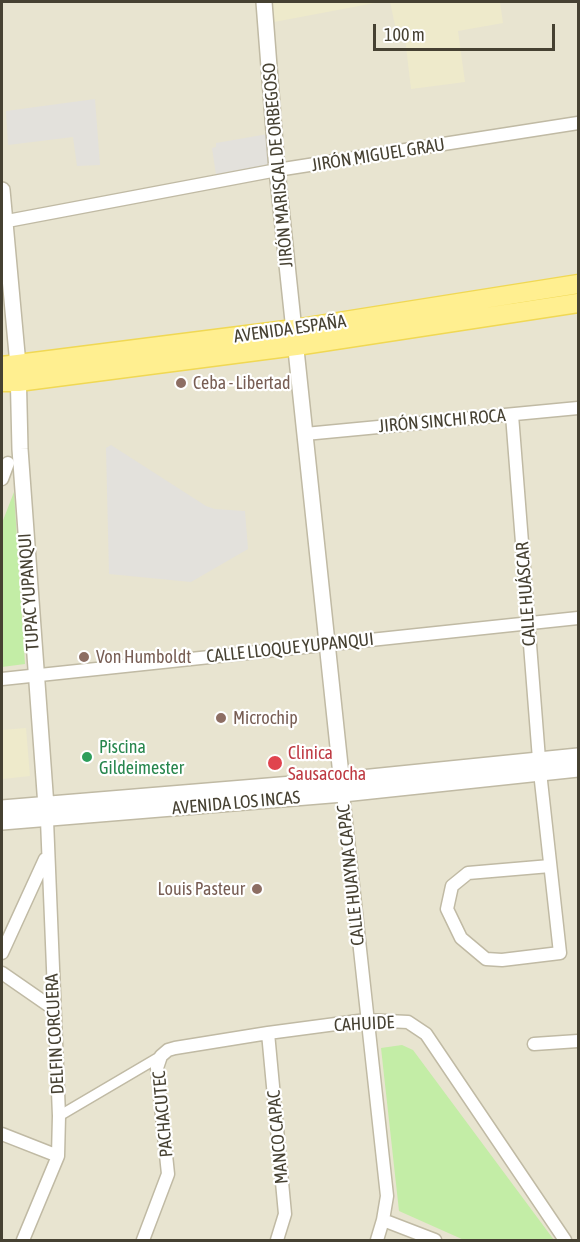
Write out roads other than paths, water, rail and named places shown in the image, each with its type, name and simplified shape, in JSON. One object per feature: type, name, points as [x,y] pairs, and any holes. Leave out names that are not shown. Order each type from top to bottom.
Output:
[{"type":"main road","name":"AVENIDA ESPAÑA","points":[[295,338],[579,284]]},
{"type":"main road","name":"AVENIDA ESPAÑA","points":[[10,374],[579,303]]},
{"type":"street","name":"JIRÓN MARISCAL DE ORBEGOSO","points":[[264,2],[277,170],[295,338]]},
{"type":"street","name":"JIRÓN MIGUEL GRAU","points":[[2,222],[277,170],[579,123]]},
{"type":"street","name":"TUPAC YUPANQUI","points":[[2,190],[10,374],[20,449],[46,813]]},
{"type":"street","name":"CALLE HUAYNA CAPAC","points":[[295,338],[366,1020],[387,1196],[377,1240]]},
{"type":"street","name":"JIRÓN SINCHI ROCA","points":[[305,434],[579,408]]},
{"type":"street","name":"CALLE HUÁSCAR","points":[[512,415],[539,766],[560,953],[502,960],[486,959],[461,938],[447,909],[452,886],[468,873],[550,866]]},
{"type":"street","points":[[2,479],[8,463]]},
{"type":"street","name":"CALLE LLOQUE YUPANQUI","points":[[2,679],[579,618]]},
{"type":"street","name":"AVENIDA LOS INCAS","points":[[2,822],[46,813],[342,787],[539,766],[579,756]]},
{"type":"street","name":"AVENIDA LOS INCAS","points":[[539,766],[579,769]]},
{"type":"street","name":"AVENIDA LOS INCAS","points":[[2,808],[46,813]]},
{"type":"street","name":"DELFIN CORCUERA","points":[[23,1240],[58,1156],[59,1116],[46,813]]},
{"type":"street","points":[[2,953],[47,855]]},
{"type":"street","points":[[2,973],[54,1009]]},
{"type":"street","name":"CAHUIDE","points":[[161,1056],[175,1048],[268,1033],[366,1020],[408,1022],[426,1034],[565,1240]]},
{"type":"street","name":"MANCO CAPAC","points":[[268,1033],[285,1214],[277,1240]]},
{"type":"street","points":[[534,1044],[579,1041]]},
{"type":"street","points":[[59,1116],[161,1056]]},
{"type":"street","name":"PACHACUTEC","points":[[145,1240],[168,1174],[157,1068],[161,1056]]},
{"type":"street","points":[[2,1134],[58,1156]]},
{"type":"street","points":[[383,1221],[435,1240]]},
{"type":"place","name":"Ceba - Libertad","points":[[181,383]]},
{"type":"place","name":"Von Humboldt","points":[[84,657]]},
{"type":"place","name":"Microchip","points":[[221,718]]},
{"type":"place","name":"Piscina Gildeimester","points":[[87,757]]},
{"type":"place","name":"Clinica Sausacocha","points":[[275,763]]},
{"type":"place","name":"Louis Pasteur","points":[[257,889]]}]
